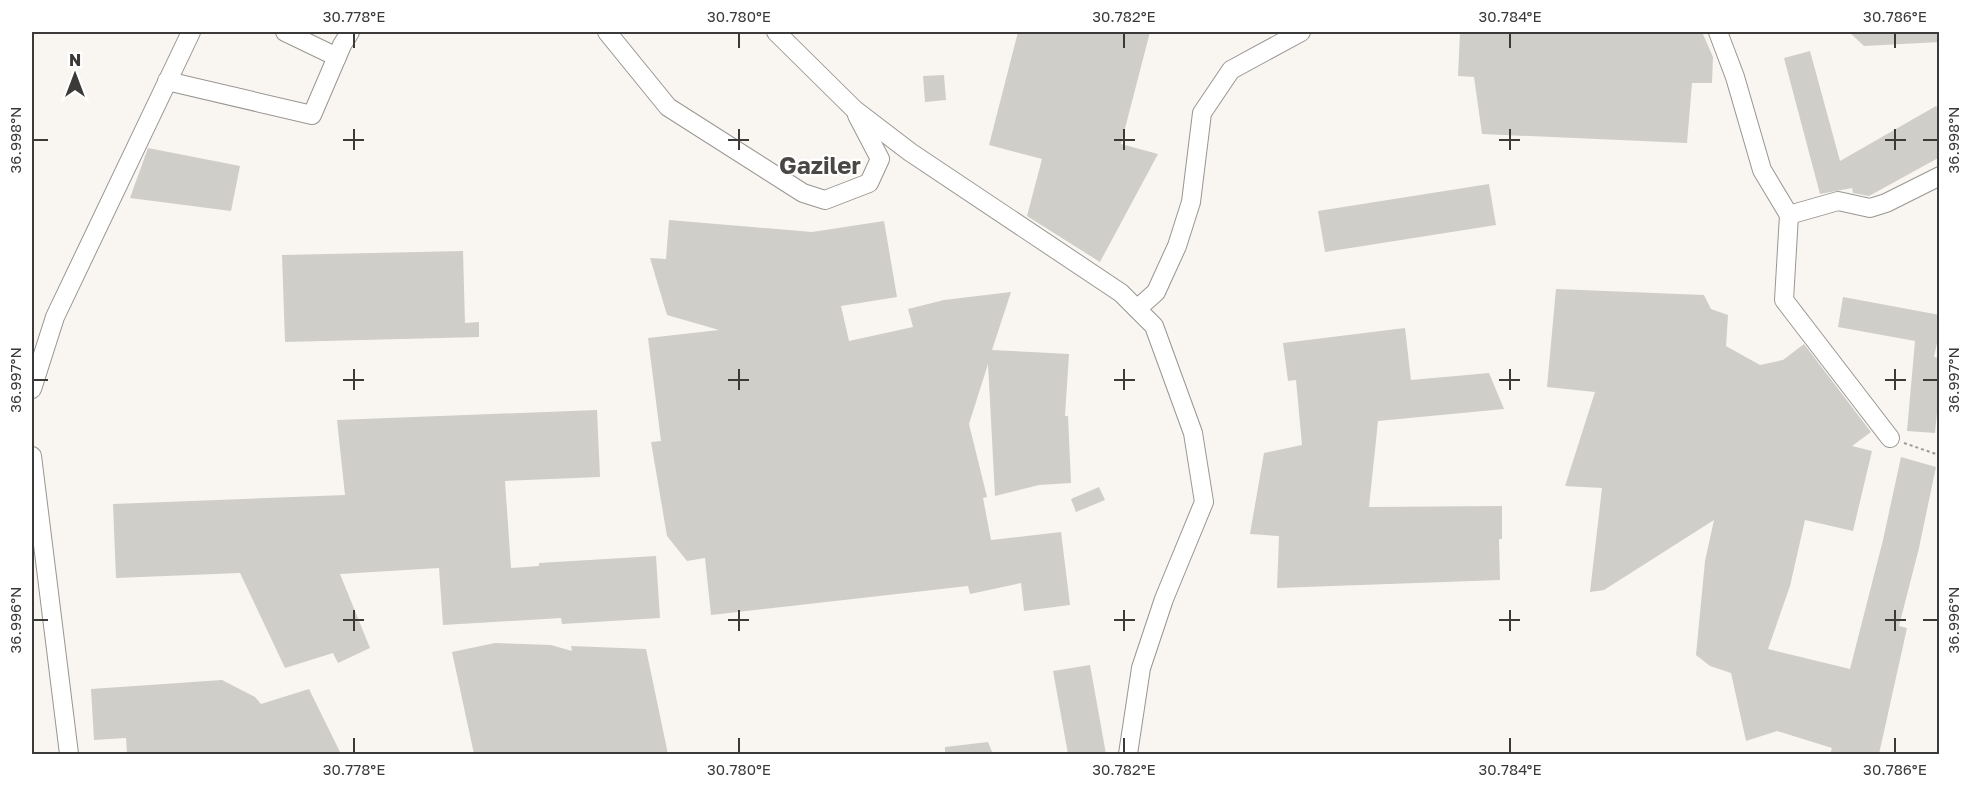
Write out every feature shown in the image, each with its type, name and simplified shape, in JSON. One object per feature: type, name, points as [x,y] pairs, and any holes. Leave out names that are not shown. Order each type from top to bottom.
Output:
[{"type":"street","points":[[32,389],[55,318],[191,32]]},
{"type":"street","points":[[285,32],[337,57]]},
{"type":"street","points":[[167,81],[312,115],[350,32]]},
{"type":"street","points":[[607,32],[668,107],[803,193],[825,200],[870,183],[880,159],[855,110]]},
{"type":"street","points":[[776,32],[855,110],[910,152],[1121,293],[1154,326],[1192,433],[1203,502],[1164,599],[1141,668],[1128,754]]},
{"type":"street","points":[[1137,309],[1156,292],[1177,246],[1191,202],[1202,113],[1231,69],[1301,32]]},
{"type":"street","points":[[1718,32],[1735,77],[1762,170],[1790,215],[1784,300],[1890,438]]},
{"type":"street","points":[[1790,215],[1838,201],[1870,208],[1886,203],[1940,176]]},
{"type":"street","points":[[32,456],[69,754]]},
{"type":"path","points":[[1890,438],[1936,454],[1940,458]]},
{"type":"building","points":[[1018,32],[1150,32],[1121,144],[1158,154],[1100,262],[1027,216],[1042,159],[989,145]]},
{"type":"building","points":[[1460,32],[1702,32],[1713,57],[1712,83],[1692,83],[1687,143],[1482,134],[1474,77],[1458,76]]},
{"type":"building","points":[[1849,32],[1940,32],[1940,42],[1864,46]]},
{"type":"building","points":[[1810,51],[1840,161],[1936,106],[1940,112],[1940,157],[1869,196],[1853,193],[1852,188],[1820,194],[1784,58]]},
{"type":"building","points":[[944,75],[946,100],[925,102],[923,76]]},
{"type":"building","points":[[148,148],[240,166],[231,211],[130,198]]},
{"type":"building","points":[[1489,184],[1496,225],[1325,252],[1318,211]]},
{"type":"building","points":[[669,220],[812,232],[884,221],[897,297],[841,306],[849,341],[913,327],[908,309],[944,300],[1011,292],[992,350],[1069,354],[1065,416],[1068,416],[1071,483],[1039,485],[995,496],[988,364],[969,424],[987,497],[983,498],[991,540],[1061,532],[1070,605],[1024,611],[1021,583],[970,594],[968,586],[711,615],[705,558],[687,561],[667,536],[651,442],[661,441],[648,338],[719,330],[667,315],[650,258],[666,259]]},
{"type":"building","points":[[463,251],[465,323],[479,322],[479,337],[285,342],[282,255]]},
{"type":"building","points":[[1556,289],[1704,295],[1711,309],[1728,315],[1726,346],[1760,365],[1783,360],[1804,344],[1871,432],[1852,446],[1872,451],[1853,531],[1805,520],[1790,586],[1768,649],[1850,669],[1883,540],[1901,457],[1936,467],[1919,548],[1899,626],[1907,628],[1879,754],[1830,754],[1832,748],[1777,731],[1746,741],[1731,673],[1710,666],[1696,655],[1705,561],[1714,520],[1604,590],[1590,592],[1602,488],[1565,486],[1595,392],[1547,387]]},
{"type":"building","points":[[1843,297],[1940,315],[1940,329],[1934,357],[1940,358],[1935,433],[1907,431],[1915,341],[1838,327]]},
{"type":"building","points":[[1405,328],[1411,380],[1489,373],[1504,409],[1378,421],[1369,507],[1502,506],[1502,539],[1499,539],[1500,580],[1277,588],[1279,536],[1250,534],[1264,453],[1302,445],[1296,380],[1288,381],[1283,343]]},
{"type":"building","points":[[597,410],[600,477],[505,481],[511,568],[539,566],[539,563],[656,556],[660,618],[562,624],[561,618],[443,625],[439,568],[340,574],[370,648],[338,663],[333,653],[285,668],[240,573],[116,578],[113,504],[345,495],[337,420]]},
{"type":"building","points":[[1099,487],[1105,500],[1076,512],[1071,499]]},
{"type":"building","points":[[495,643],[551,645],[572,651],[571,646],[646,649],[668,754],[474,754],[452,652]]},
{"type":"building","points":[[1090,665],[1106,754],[1068,754],[1053,671]]},
{"type":"building","points":[[222,680],[255,697],[261,704],[309,689],[341,754],[127,754],[126,738],[94,740],[91,689]]},
{"type":"building","points":[[988,742],[993,754],[945,754],[945,747]]},
{"type":"district","name":"Gaziler","points":[[820,164]]}]
